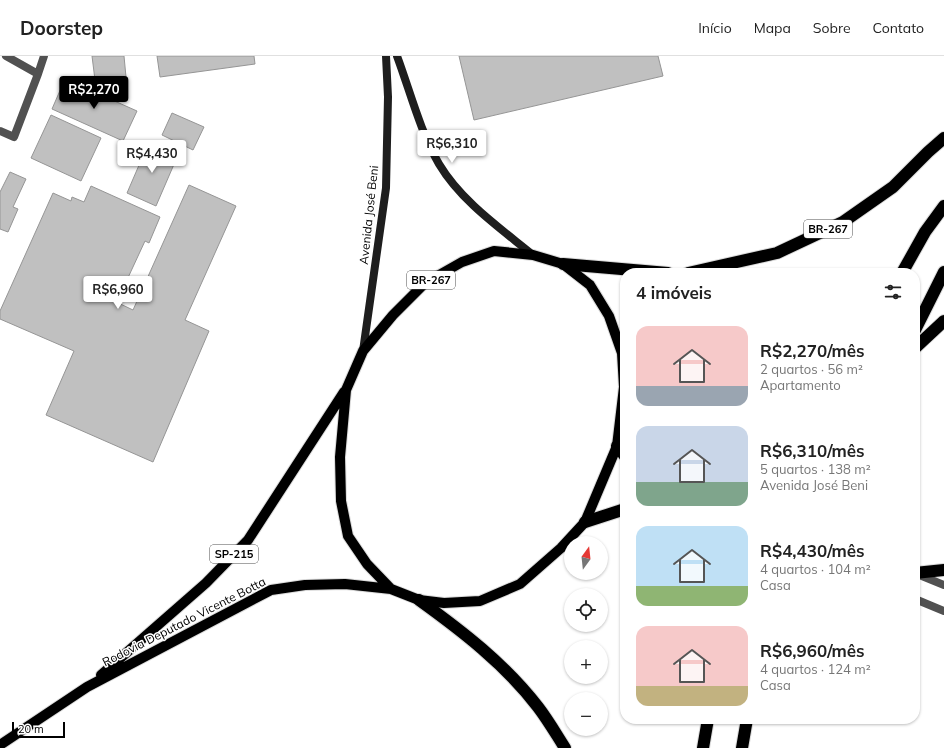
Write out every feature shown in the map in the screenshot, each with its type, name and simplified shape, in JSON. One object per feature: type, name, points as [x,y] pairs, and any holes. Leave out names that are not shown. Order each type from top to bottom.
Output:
[{"type":"highway","name":"BR-267","points":[[710,268],[778,253],[843,222],[893,187],[944,138]]},
{"type":"highway","points":[[905,268],[925,232],[944,206]]},
{"type":"highway","name":"BR-267","points":[[563,264],[620,269]]},
{"type":"highway","points":[[920,320],[944,272]]},
{"type":"highway","points":[[920,344],[944,322]]},
{"type":"highway","points":[[617,446],[620,450]]},
{"type":"highway","points":[[585,522],[620,511]]},
{"type":"highway","points":[[920,572],[944,570]]},
{"type":"highway","points":[[419,600],[463,631],[503,667],[538,706],[565,748]]},
{"type":"highway","points":[[703,748],[707,724]]},
{"type":"highway","points":[[742,748],[746,724]]},
{"type":"main road","name":"Avenida José Beni","points":[[363,351],[386,188],[388,97],[386,56]]},
{"type":"main road","points":[[397,56],[425,133],[439,164],[458,189],[533,255]]},
{"type":"main road","name":"BR-267","points":[[346,390],[363,351],[392,315],[425,283],[462,262],[494,250],[533,255],[563,264]]},
{"type":"main road","points":[[563,264],[590,285],[609,316],[620,346]]},
{"type":"main road","points":[[346,390],[340,457],[341,501],[348,536],[367,564],[391,589],[419,600],[444,603],[480,601],[520,584],[561,548],[585,522],[617,446],[620,421]]},
{"type":"main road","name":"Rodovia Deputado Vicente Botta","points":[[87,687],[206,583],[248,540],[346,390]]},
{"type":"main road","name":"Rodovia Deputado Vicente Botta","points":[[0,744],[87,687],[271,590],[305,585],[345,584],[391,589]]},
{"type":"street","points":[[6,56],[38,74]]},
{"type":"street","points":[[0,131],[14,137],[44,56]]},
{"type":"street","points":[[920,575],[944,585]]},
{"type":"street","points":[[920,601],[944,611]]},
{"type":"building","points":[[92,56],[124,56],[126,77],[95,80]]},
{"type":"building","points":[[157,56],[254,56],[255,64],[160,77]]},
{"type":"building","points":[[459,56],[658,56],[663,76],[474,120]]},
{"type":"building","points":[[65,79],[137,111],[123,141],[52,109]]},
{"type":"building","points":[[172,113],[204,127],[193,150],[162,135]]},
{"type":"building","points":[[51,115],[101,138],[81,181],[31,158]]},
{"type":"building","points":[[149,142],[178,155],[156,206],[127,193]]},
{"type":"building","points":[[10,172],[26,179],[13,207],[18,209],[8,232],[0,229],[0,192]]},
{"type":"building","points":[[189,185],[236,206],[185,320],[209,331],[153,462],[46,415],[74,351],[0,319],[0,311],[53,193],[71,201],[72,197],[84,202],[91,186],[160,217],[149,243],[145,241],[126,282],[121,280],[112,300],[133,310]]}]
